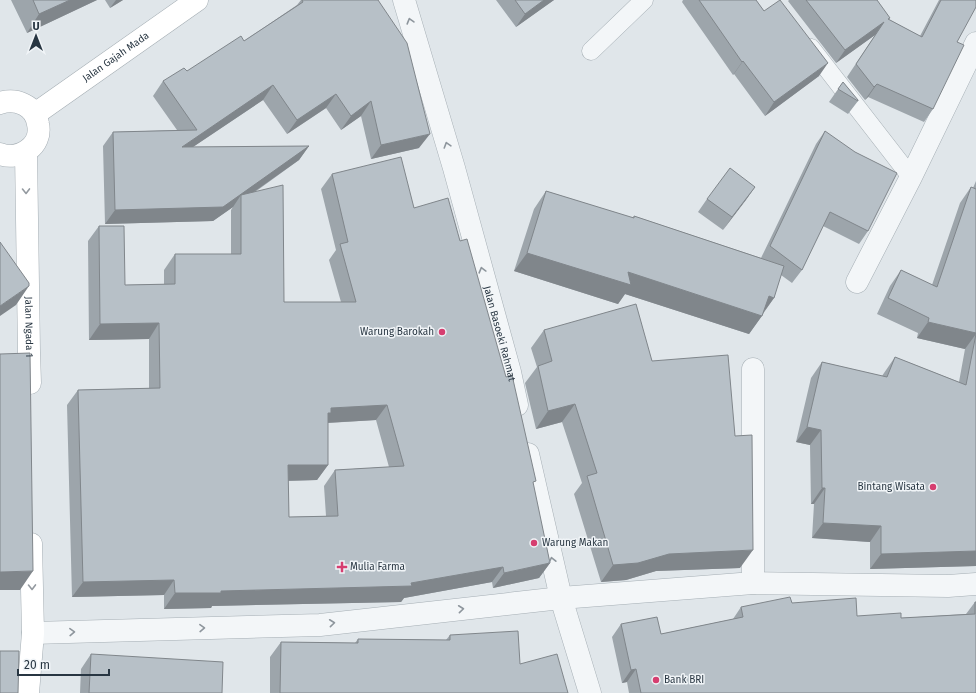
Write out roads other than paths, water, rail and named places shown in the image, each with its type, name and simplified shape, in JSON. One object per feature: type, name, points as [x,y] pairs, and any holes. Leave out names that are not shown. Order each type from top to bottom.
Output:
[{"type":"street","name":"Jalan Gajah Mada","points":[[35,114],[197,0]]},
{"type":"street","name":"Jalan Basoeki Rahmat","points":[[404,0],[458,183],[510,372],[561,598],[590,693]]},
{"type":"street","points":[[857,282],[911,177],[976,43]]},
{"type":"street","points":[[0,103],[8,101],[18,102],[28,107],[35,114],[39,125],[38,135],[33,145],[26,152],[16,156],[6,156],[0,154]]},
{"type":"street","name":"Jalan Ngada 1","points":[[26,152],[30,402]]},
{"type":"street","points":[[753,583],[754,369]]},
{"type":"street","points":[[28,693],[33,633],[31,524]]},
{"type":"street","points":[[33,633],[320,625],[561,598],[753,583],[948,586],[976,584]]},
{"type":"lane","points":[[591,51],[644,0]]},
{"type":"lane","points":[[803,38],[911,177]]},
{"type":"place","name":"Warung Barokah","points":[[442,332]]},
{"type":"place","name":"Bintang Wisata","points":[[933,487]]},
{"type":"place","name":"Warung Makan","points":[[534,543]]},
{"type":"place","name":"Mulia Farma","points":[[342,567]]},
{"type":"place","name":"Bank BRI","points":[[656,680]]}]
